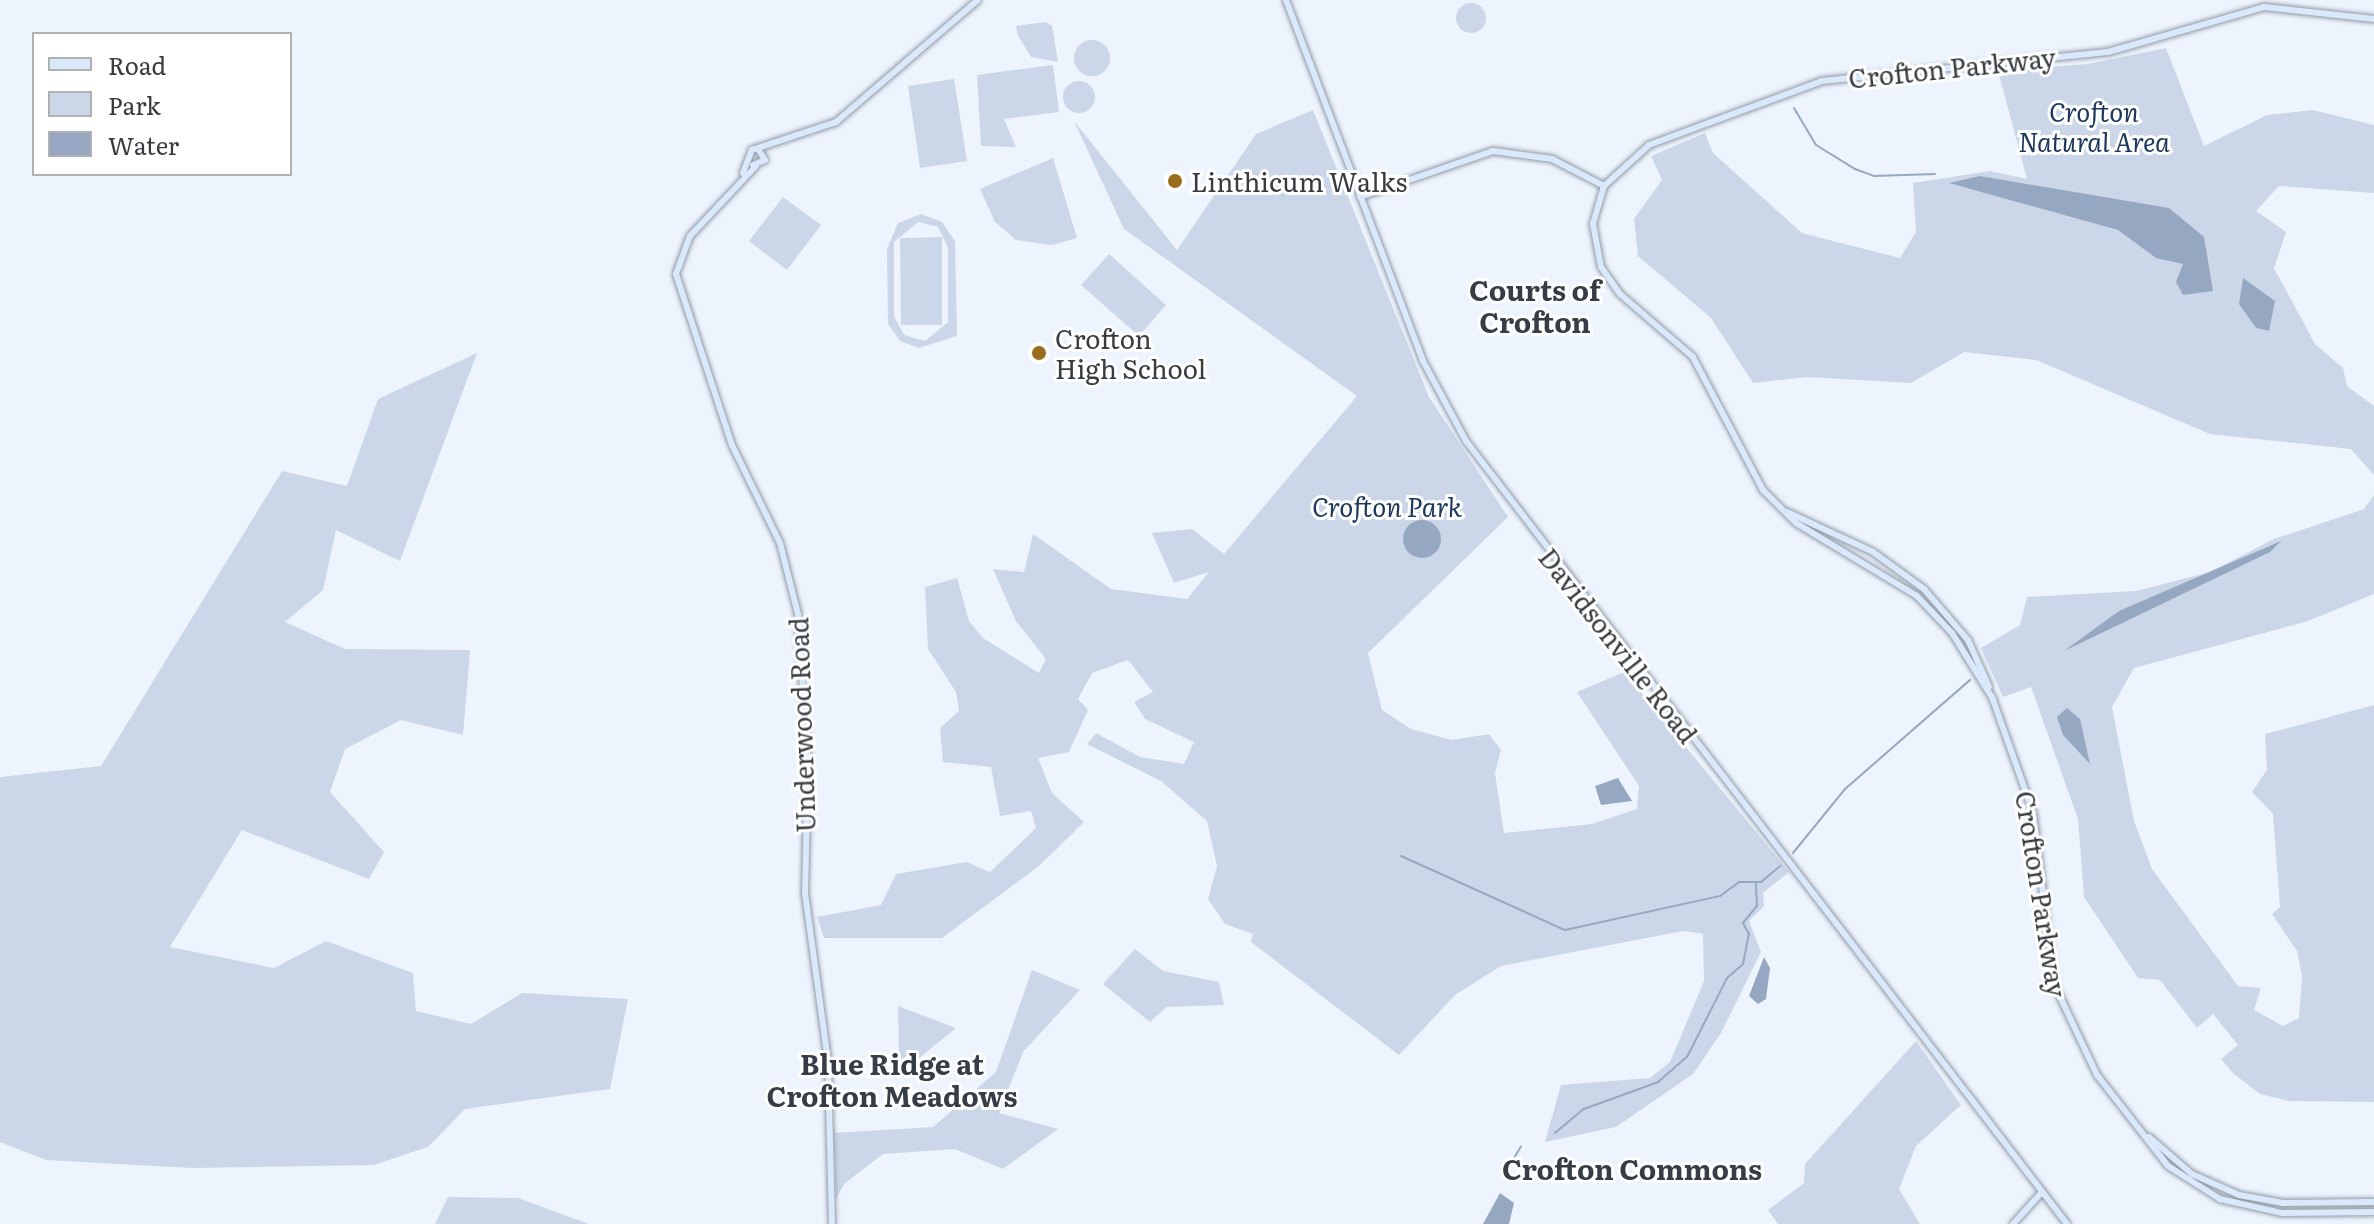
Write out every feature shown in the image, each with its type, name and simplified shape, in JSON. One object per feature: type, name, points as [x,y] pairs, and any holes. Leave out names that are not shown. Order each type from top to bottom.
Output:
[{"type":"street","points":[[776,141],[765,157],[758,148],[776,141],[836,122],[978,0]]},
{"type":"street","name":"Davidsonville Road","points":[[1286,0],[1423,361],[1480,463],[2067,1224]]},
{"type":"street","name":"Crofton Parkway","points":[[2374,19],[2264,7],[2108,52],[1822,81],[1649,145],[1604,186],[1594,240],[1607,278],[1693,357],[1747,467],[1781,508],[1917,596],[1952,633],[1993,699],[2033,812],[2060,1005],[2086,1059],[2168,1166],[2220,1199],[2282,1213],[2374,1212]]},
{"type":"street","name":"Underwood Road","points":[[758,148],[748,160],[743,173],[684,246],[676,274],[732,445],[780,543],[798,614],[808,763],[805,893],[828,1060],[832,1224]]},
{"type":"street","points":[[1360,197],[1493,151],[1552,159],[1604,186]]},
{"type":"street","name":"Underwood Road","points":[[743,173],[765,157]]},
{"type":"street","points":[[748,160],[756,166]]},
{"type":"street","name":"Crofton Parkway","points":[[2132,1120],[2177,1163],[2224,1190],[2283,1203],[2374,1202]]},
{"type":"street","points":[[2013,1224],[2042,1192]]},
{"type":"green space","points":[[1471,3],[1482,7],[1486,18],[1482,29],[1471,33],[1460,29],[1456,18],[1460,7]]},
{"type":"green space","points":[[1046,22],[1052,26],[1058,62],[1031,57],[1018,36],[1016,26]]},
{"type":"green space","points":[[1092,40],[1105,45],[1110,58],[1105,71],[1092,76],[1079,71],[1074,58],[1079,45]]},
{"type":"green space","name":"Crofton Natural Area","points":[[2166,48],[2204,146],[2267,115],[2313,110],[2374,125],[2374,193],[2279,186],[2256,211],[2286,232],[2274,268],[2315,344],[2343,368],[2347,386],[2374,406],[2374,475],[2351,449],[2210,434],[2036,360],[1964,352],[1911,383],[1807,377],[1753,383],[1711,318],[1638,256],[1634,219],[1662,180],[1651,156],[1705,133],[1713,153],[1802,233],[1900,258],[1916,232],[1913,183],[1990,171],[2027,179],[1998,71],[2088,64]]},
{"type":"green space","points":[[1053,65],[1059,112],[1004,119],[1016,147],[981,146],[977,75]]},
{"type":"green space","points":[[954,79],[967,161],[920,168],[908,86]]},
{"type":"green space","points":[[1079,81],[1090,86],[1095,97],[1090,108],[1079,113],[1068,108],[1063,97],[1068,86]]},
{"type":"green space","name":"Crofton Park","points":[[1313,110],[1429,397],[1508,517],[1368,653],[1382,710],[1411,729],[1452,740],[1489,734],[1501,750],[1495,773],[1504,833],[1592,824],[1637,809],[1639,786],[1577,692],[1624,672],[1789,872],[1763,893],[1764,906],[1749,921],[1761,952],[1721,1033],[1693,1074],[1616,1127],[1545,1142],[1561,1085],[1650,1078],[1670,1062],[1704,981],[1703,934],[1683,931],[1501,966],[1455,995],[1399,1055],[1251,942],[1253,934],[1225,924],[1208,899],[1217,866],[1207,821],[1161,781],[1087,744],[1096,733],[1140,757],[1184,764],[1194,742],[1145,719],[1134,702],[1153,692],[1128,660],[1092,673],[1078,699],[1088,710],[1069,752],[1038,758],[1052,793],[1084,822],[1039,866],[942,938],[824,938],[817,917],[881,905],[896,874],[967,862],[990,872],[1036,828],[1031,811],[1000,816],[991,767],[943,762],[940,728],[959,711],[956,692],[928,649],[925,587],[957,578],[969,621],[983,638],[1039,673],[1046,659],[1016,621],[993,569],[1024,572],[1033,534],[1111,589],[1187,599],[1209,572],[1174,583],[1152,533],[1192,529],[1224,554],[1357,396],[1124,229],[1074,121],[1177,250],[1256,134]]},
{"type":"green space","points":[[1053,158],[1077,238],[1052,245],[1016,240],[995,222],[980,189]]},
{"type":"green space","points":[[783,197],[821,225],[787,270],[749,241]]},
{"type":"green space","points":[[921,214],[942,222],[955,241],[957,336],[919,348],[900,341],[888,324],[887,249],[898,223]],"holes":[[[918,222],[938,227],[948,248],[948,322],[925,341],[904,335],[894,316],[894,242]]]},
{"type":"green space","points":[[942,237],[942,325],[901,325],[900,238]]},
{"type":"green space","points":[[1109,254],[1166,305],[1139,336],[1081,285]]},
{"type":"green space","points":[[477,353],[400,561],[336,530],[323,590],[285,622],[345,649],[470,650],[463,735],[401,720],[345,749],[330,792],[384,852],[369,879],[242,830],[170,947],[274,968],[326,941],[413,973],[416,1011],[471,1024],[522,993],[628,999],[610,1089],[465,1109],[428,1147],[374,1165],[192,1168],[46,1160],[0,1142],[0,777],[101,766],[282,471],[347,486],[378,399]]},
{"type":"green space","points":[[2374,495],[2374,594],[2308,621],[2134,668],[2112,707],[2134,821],[2152,869],[2238,986],[2261,988],[2254,1010],[2283,1026],[2299,1018],[2302,976],[2297,951],[2272,914],[2280,907],[2273,814],[2252,792],[2267,770],[2265,734],[2374,705],[2374,1102],[2289,1101],[2260,1094],[2234,1074],[2221,1059],[2238,1045],[2213,1014],[2197,1028],[2160,980],[2138,978],[2084,897],[2078,819],[2031,687],[2003,697],[1981,648],[2020,625],[2027,597],[2136,591],[2210,572],[2274,539],[2364,509]]},
{"type":"green space","points":[[1135,949],[1163,971],[1219,982],[1224,1005],[1167,1007],[1150,1022],[1103,984]]},
{"type":"green space","points":[[1032,970],[1080,990],[1023,1052],[999,1113],[1058,1129],[1003,1169],[955,1149],[883,1154],[844,1184],[836,1199],[834,1133],[933,1127],[996,1072]]},
{"type":"green space","points":[[898,1006],[956,1028],[901,1073],[887,1073],[899,1052]]},
{"type":"green space","points":[[1916,1041],[1961,1105],[1916,1146],[1899,1189],[1920,1224],[1778,1224],[1768,1210],[1804,1183],[1805,1164]]},
{"type":"green space","points":[[448,1197],[518,1198],[589,1224],[435,1224]]},
{"type":"water","points":[[1980,176],[2169,208],[2204,237],[2213,291],[2183,295],[2176,282],[2183,264],[2156,258],[2118,230],[1949,183]]},
{"type":"water","points":[[2243,278],[2275,301],[2269,331],[2256,328],[2239,304]]},
{"type":"water","points":[[1422,520],[1435,526],[1441,539],[1435,552],[1422,558],[1409,552],[1403,539],[1409,526]]},
{"type":"water","points":[[2281,541],[2270,552],[2064,651],[2119,611]]},
{"type":"water","points":[[2067,708],[2080,719],[2090,764],[2063,735],[2057,717]]},
{"type":"water","points":[[1618,778],[1632,801],[1601,805],[1595,786]]},
{"type":"water","points":[[1764,957],[1770,968],[1766,999],[1758,1004],[1749,996]]},
{"type":"water","points":[[1500,1193],[1514,1203],[1509,1224],[1483,1224]]},
{"type":"waterway","points":[[1794,108],[1816,145],[1855,169],[1874,176],[1935,174]]},
{"type":"waterway","points":[[1793,853],[1845,789],[1970,680]]},
{"type":"waterway","points":[[1401,856],[1565,930],[1720,896],[1739,882],[1761,882],[1780,866]]},
{"type":"waterway","points":[[1555,1133],[1584,1109],[1658,1082],[1687,1057],[1727,978],[1743,964],[1749,934],[1743,923],[1757,906],[1756,884]]},
{"type":"waterway","points":[[1505,1173],[1521,1146]]},
{"type":"place","name":"Linthicum Walks","points":[[1175,181]]},
{"type":"place","name":"Crofton High School","points":[[1039,353]]},
{"type":"district","name":"Courts of Crofton","points":[[1535,305]]},
{"type":"district","name":"Blue Ridge at Crofton Meadows","points":[[892,1079]]},
{"type":"district","name":"Crofton Commons","points":[[1632,1168]]}]
